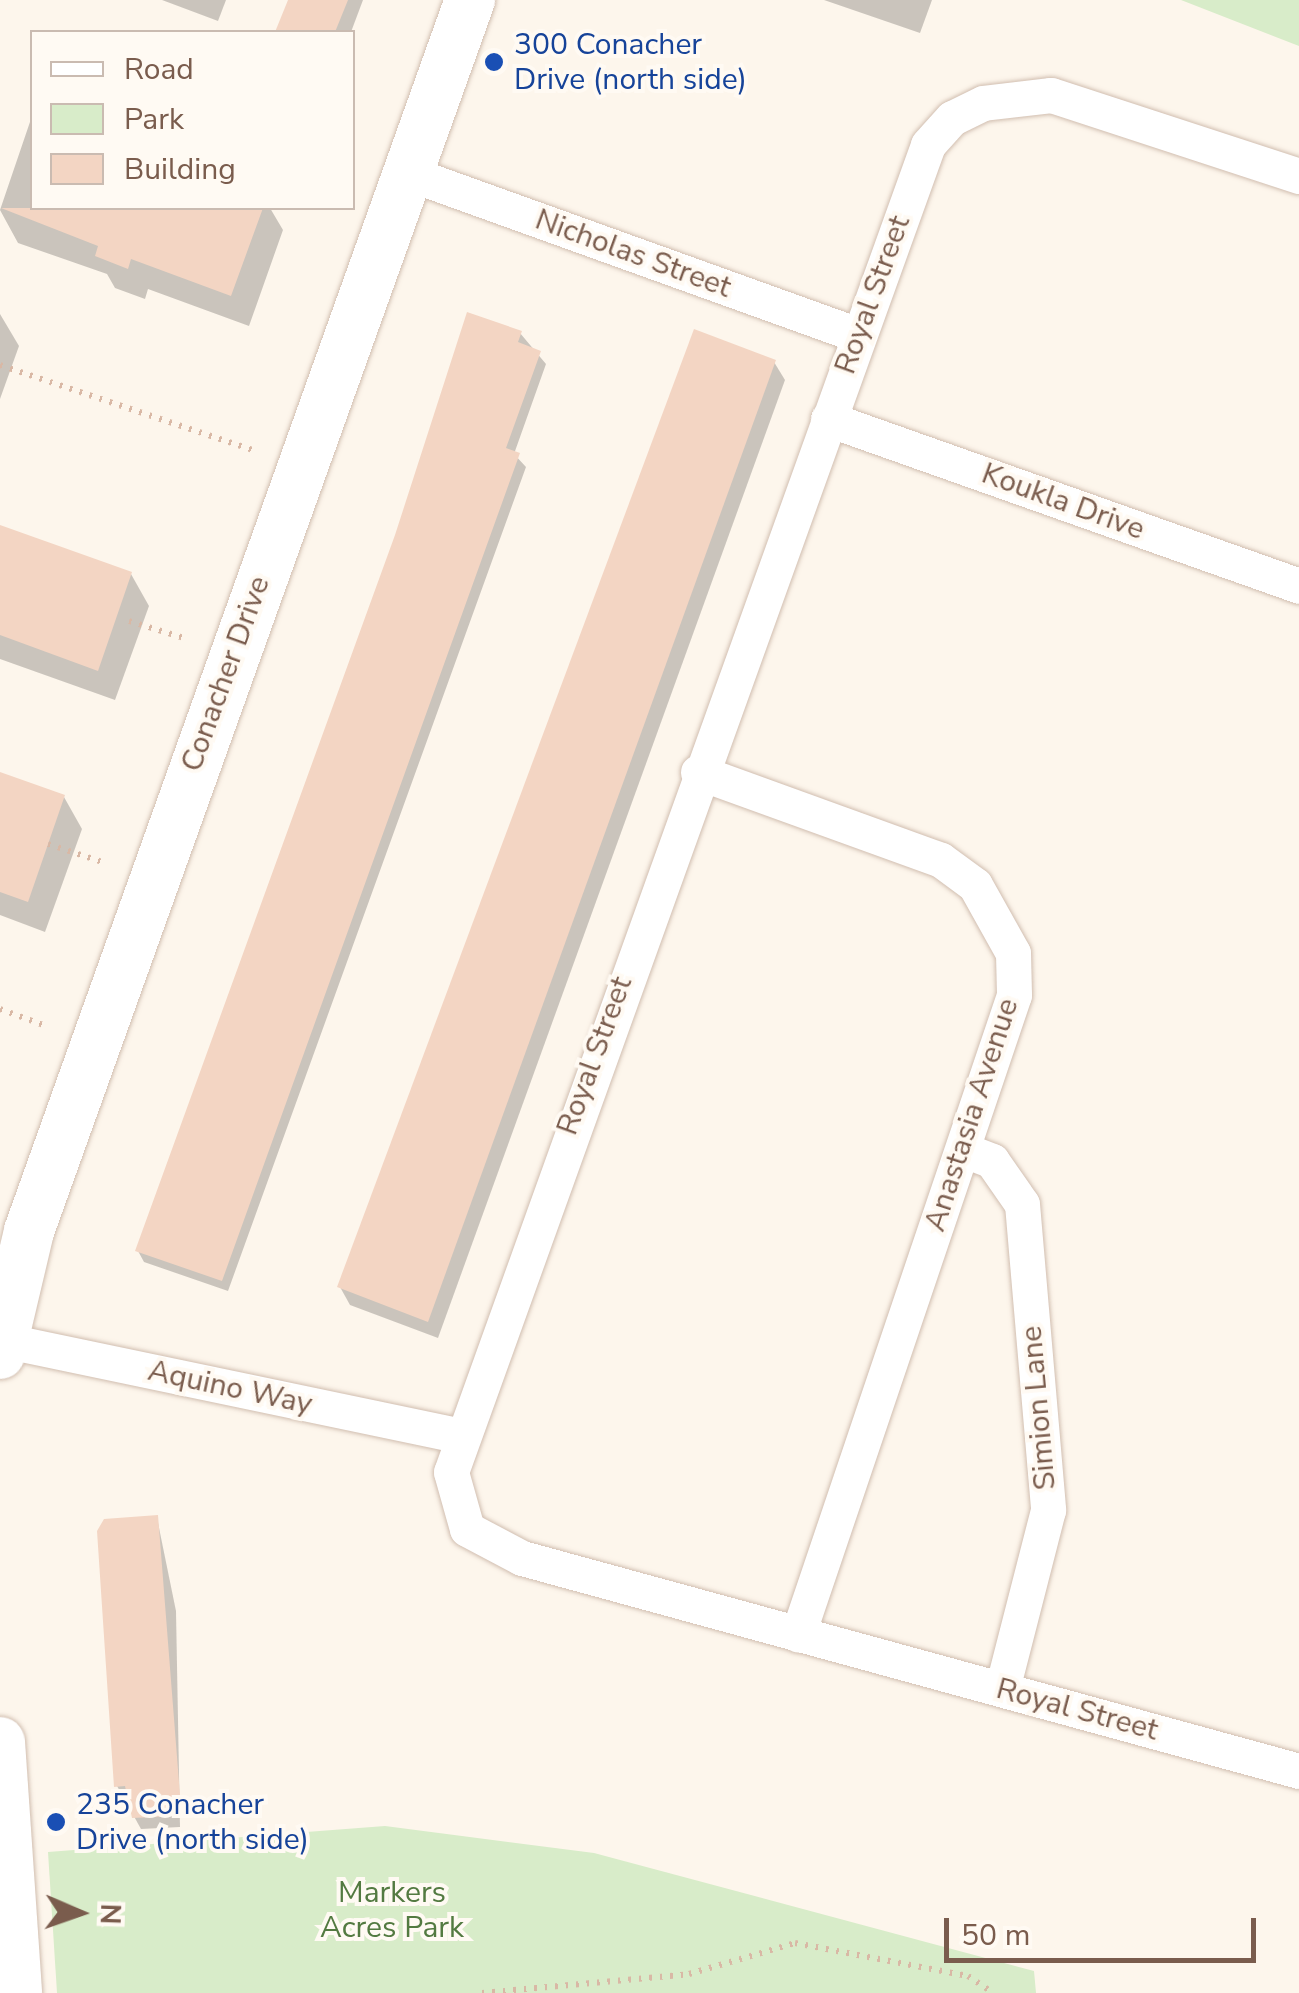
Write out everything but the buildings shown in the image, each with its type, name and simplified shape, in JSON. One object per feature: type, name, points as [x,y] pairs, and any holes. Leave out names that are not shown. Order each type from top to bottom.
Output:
[{"type":"street","name":"Conacher Drive","points":[[1,1347],[47,1180],[470,0]]},
{"type":"street","name":"Royal Street","points":[[1299,176],[1090,103],[1020,95],[984,103],[952,118],[928,145],[457,1436],[454,1502],[467,1529],[490,1546],[1299,1771]]},
{"type":"street","name":"Nicholas Street","points":[[408,174],[858,335]]},
{"type":"street","name":"Koukla Drive","points":[[828,418],[1299,586]]},
{"type":"street","name":"Anastasia Avenue","points":[[698,772],[941,860],[997,914],[1013,953],[1014,995],[798,1634]]},
{"type":"street","name":"Simion Lane","points":[[964,1150],[992,1161],[1022,1204],[1048,1510],[1002,1690]]},
{"type":"street","name":"Aquino Way","points":[[1,1347],[457,1436]]},
{"type":"street","points":[[0,1742],[17,1993]]},
{"type":"path","points":[[0,365],[253,450]]},
{"type":"path","points":[[129,621],[184,638]]},
{"type":"path","points":[[48,844],[105,863]]},
{"type":"path","points":[[0,1008],[46,1026]]},
{"type":"path","points":[[482,1993],[688,1974],[795,1943],[968,1976],[993,1993]]},
{"type":"green space","points":[[1181,0],[1299,0],[1299,46]]},
{"type":"green space","name":"Markers Acres Park","points":[[385,1826],[594,1853],[1034,1971],[1036,1993],[57,1993],[48,1852]]},
{"type":"place","name":"300 Conacher Drive (north side)","points":[[494,62]]},
{"type":"place","name":"235 Conacher Drive (north side)","points":[[56,1822]]}]
